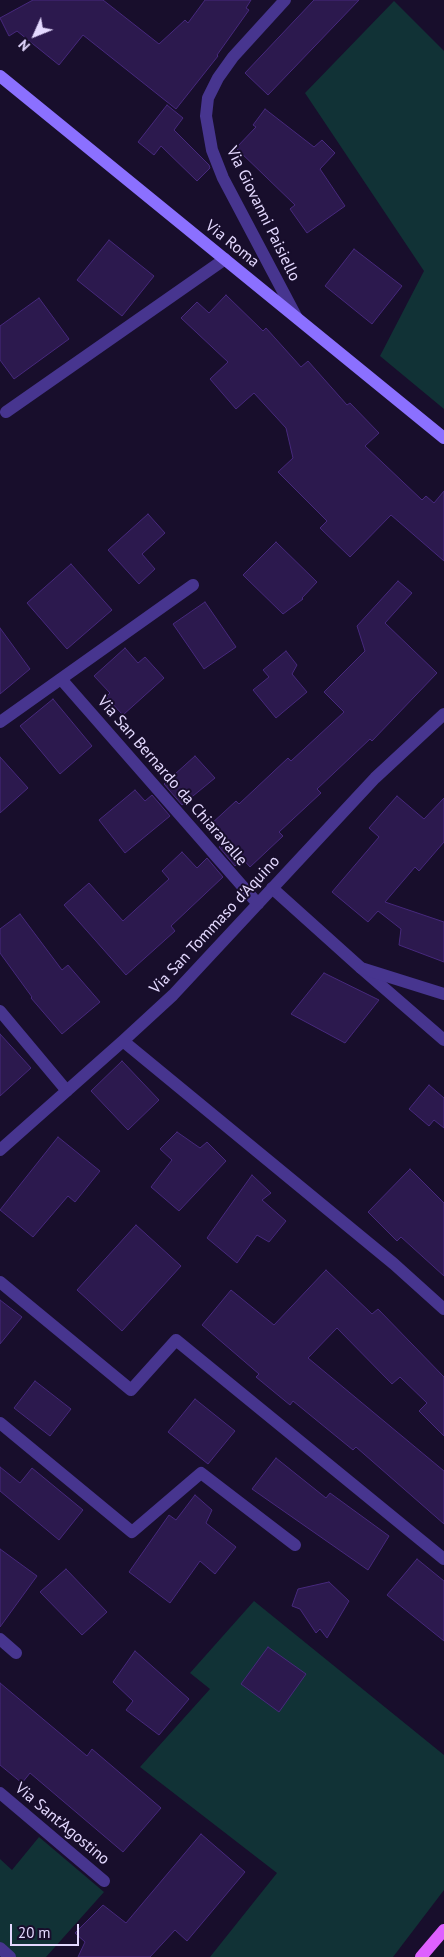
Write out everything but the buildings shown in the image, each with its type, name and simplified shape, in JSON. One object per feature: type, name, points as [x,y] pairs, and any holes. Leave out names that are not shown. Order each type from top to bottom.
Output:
[{"type":"main road","points":[[421,1957],[444,1930]]},
{"type":"street","name":"Via Giovanni Paisiello","points":[[285,0],[233,57],[218,78],[208,98],[206,116],[212,150],[223,178],[297,318]]},
{"type":"street","name":"Via Roma","points":[[0,76],[444,438]]},
{"type":"street","points":[[6,412],[225,259]]},
{"type":"street","points":[[0,722],[193,585]]},
{"type":"street","name":"Via San Bernardo da Chiaravalle","points":[[61,679],[258,904]]},
{"type":"street","name":"Via San Tommaso d'Aquino","points":[[0,1150],[173,995],[375,778],[444,714]]},
{"type":"street","points":[[272,888],[444,1040]]},
{"type":"street","points":[[361,968],[444,994]]},
{"type":"street","points":[[0,1011],[67,1091]]},
{"type":"street","points":[[123,1041],[394,1264],[444,1308]]},
{"type":"street","points":[[0,1282],[131,1390],[176,1340],[444,1559]]},
{"type":"street","points":[[0,1423],[132,1532],[201,1473],[295,1545]]},
{"type":"street","points":[[0,1639],[16,1653]]},
{"type":"street","name":"Via Sant'Agostino","points":[[0,1793],[104,1881]]},
{"type":"street","points":[[0,1948],[10,1957]]},
{"type":"green space","points":[[394,1],[444,51],[444,409],[380,356],[424,271],[305,93]]},
{"type":"green space","points":[[254,1601],[444,1755],[444,1890],[393,1957],[210,1957],[277,1873],[140,1767],[210,1689],[190,1673]]},
{"type":"green space","points":[[39,1837],[104,1892],[46,1957],[0,1957],[0,1859],[12,1870]]}]
